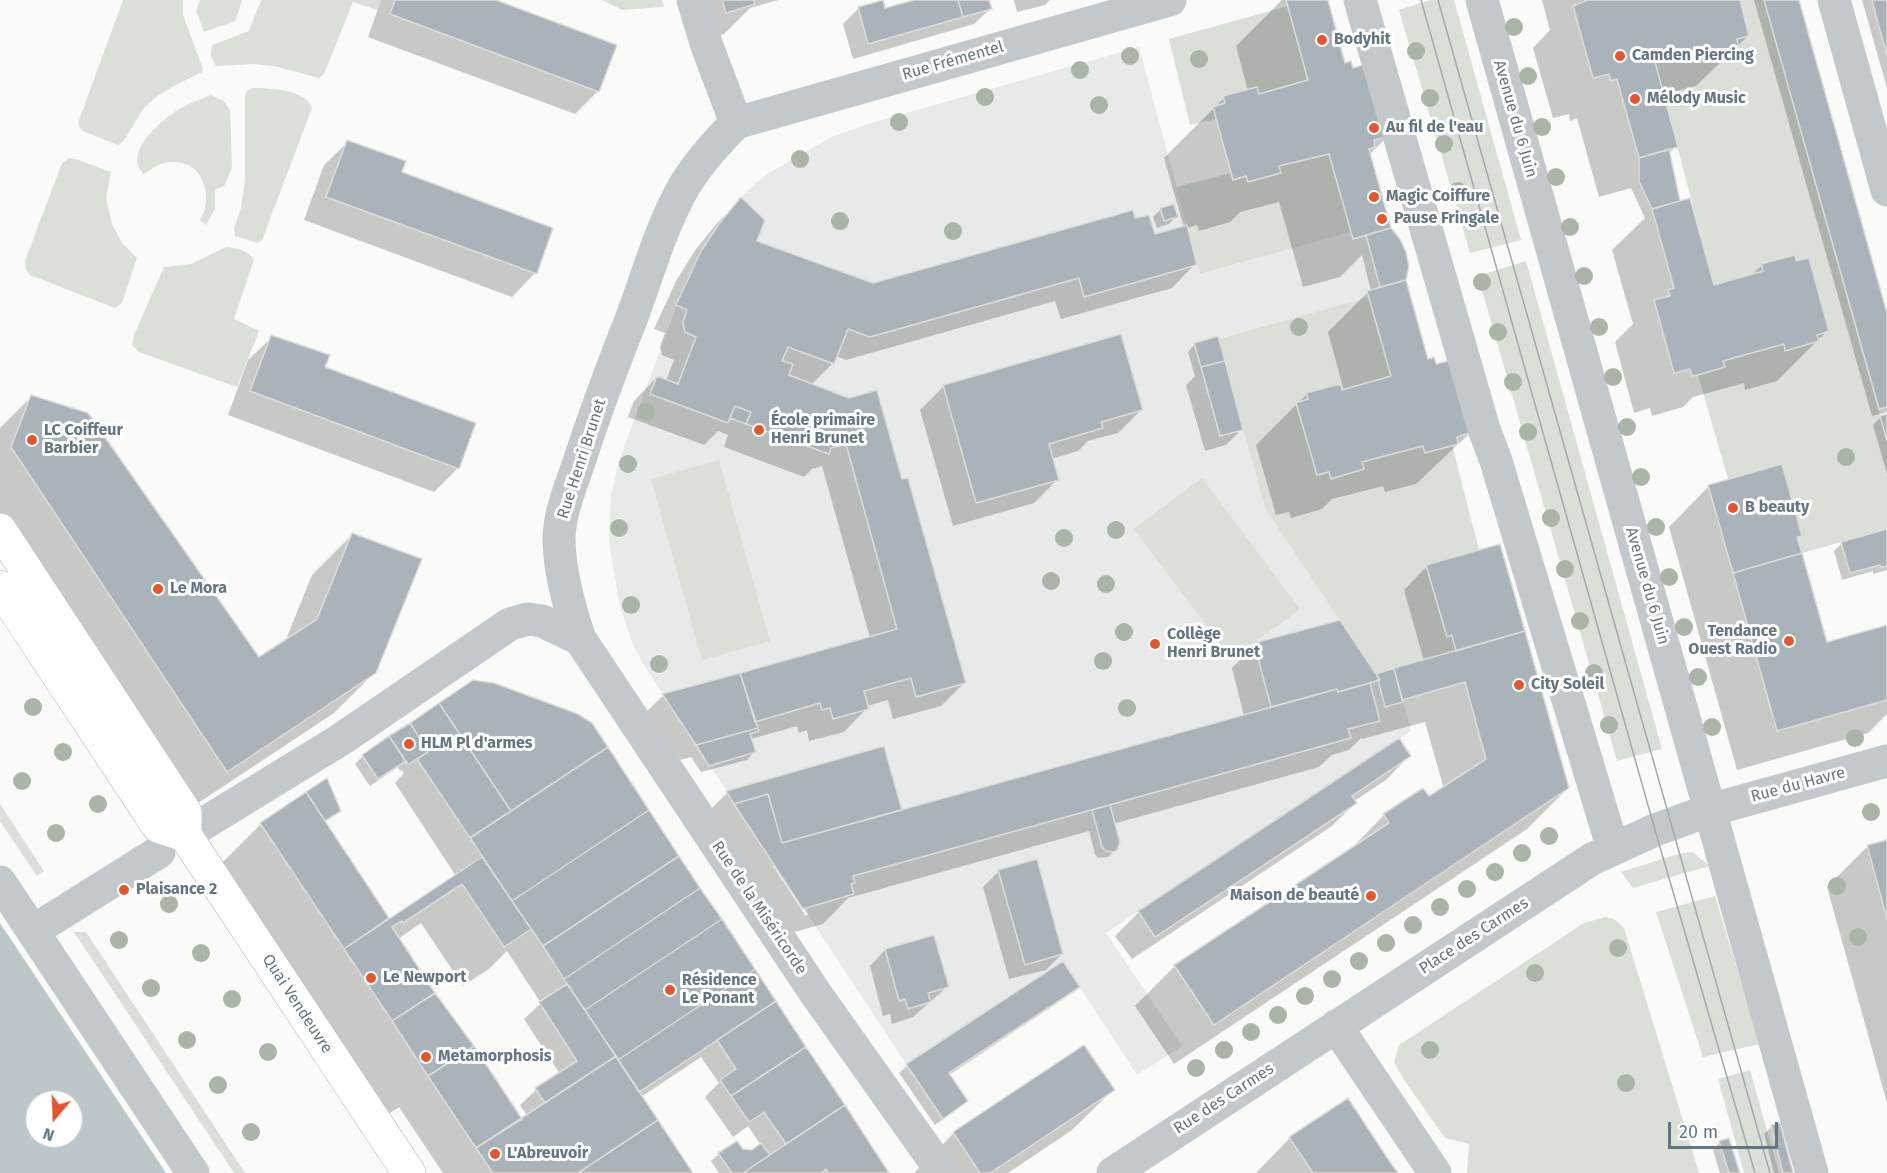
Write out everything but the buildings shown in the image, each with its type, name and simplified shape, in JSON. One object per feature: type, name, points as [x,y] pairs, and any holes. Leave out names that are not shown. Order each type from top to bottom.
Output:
[{"type":"main road","name":"Quai Vendeuvre","points":[[0,530],[185,812],[172,844],[409,1173]]},
{"type":"main road","points":[[0,587],[172,844]]},
{"type":"street","points":[[693,0],[707,46],[736,123]]},
{"type":"street","name":"Rue Frémentel","points":[[736,123],[1100,9],[1170,0]]},
{"type":"street","points":[[1360,0],[1484,429],[1496,461],[1613,849]]},
{"type":"street","name":"Avenue du 6 Juin","points":[[1482,0],[1812,1173]]},
{"type":"street","points":[[1834,0],[1887,189]]},
{"type":"street","name":"Rue Henri Brunet","points":[[580,639],[571,612],[563,574],[559,538],[564,509],[598,405],[667,222],[683,189],[700,163],[736,123]]},
{"type":"street","points":[[33,931],[340,740],[510,624],[528,619],[542,621],[580,639]]},
{"type":"street","name":"Rue de la Miséricorde","points":[[580,639],[816,994],[943,1173]]},
{"type":"street","name":"Rue du Havre","points":[[1613,849],[1655,830],[1710,810],[1887,761]]},
{"type":"street","name":"Place des Carmes","points":[[1336,1026],[1592,859],[1613,849]]},
{"type":"street","points":[[0,882],[193,1173]]},
{"type":"street","points":[[1336,1026],[1435,1173]]},
{"type":"street","name":"Rue des Carmes","points":[[1113,1173],[1336,1026]]},
{"type":"shaded area","points":[[123,0],[183,0],[183,15],[203,69],[202,72],[151,101],[118,145],[83,131],[78,123]]},
{"type":"shaded area","points":[[200,0],[242,1],[235,21],[204,32],[196,11]]},
{"type":"shaded area","points":[[261,0],[381,0],[377,10],[353,2],[324,74],[319,78],[274,66],[253,64],[216,66],[211,56],[212,45],[249,31]]},
{"type":"shaded area","points":[[602,0],[662,0],[664,7],[622,10]]},
{"type":"shaded area","points":[[1430,0],[1454,0],[1521,240],[1470,253],[1399,10]]},
{"type":"shaded area","points":[[1740,0],[1764,0],[1887,441],[1887,529],[1802,553],[1797,537],[1801,536],[1728,479],[1698,375],[1725,367],[1723,361],[1829,331],[1808,258],[1796,261],[1795,255],[1761,263],[1763,271],[1714,285],[1655,62],[1704,49],[1706,55],[1738,47],[1737,39],[1749,36]]},
{"type":"shaded area","points":[[1288,6],[1308,80],[1259,94],[1257,87],[1213,107],[1216,119],[1190,125],[1169,39]]},
{"type":"shaded area","name":"Collège Henri Brunet","points":[[1139,47],[1200,274],[1351,232],[1353,239],[1366,235],[1380,287],[1367,291],[1369,297],[1218,339],[1265,508],[1394,668],[1411,731],[1106,933],[1182,1046],[1137,1075],[1063,961],[906,1064],[642,662],[632,642],[619,603],[609,541],[611,495],[619,461],[685,283],[701,251],[719,224],[753,185],[831,137],[871,123]]},
{"type":"shaded area","points":[[252,88],[277,89],[294,93],[308,102],[312,108],[262,240],[258,243],[235,236],[234,228],[241,208],[245,179],[245,96],[246,92]]},
{"type":"shaded area","points":[[211,95],[224,101],[230,110],[232,168],[224,186],[215,190],[215,209],[206,225],[200,220],[206,202],[204,183],[193,168],[185,164],[166,162],[144,174],[138,166],[137,158],[146,139],[161,122],[180,109]]},
{"type":"shaded area","points":[[1329,154],[1351,232],[1200,274],[1176,187],[1231,173],[1233,180],[1246,176],[1248,182],[1281,173],[1279,166]]},
{"type":"shaded area","points":[[69,158],[111,172],[106,198],[112,224],[122,243],[137,258],[122,303],[115,308],[30,275],[26,270],[25,261],[62,163]]},
{"type":"shaded area","points":[[226,247],[245,252],[254,260],[234,319],[259,331],[237,387],[139,352],[132,345],[134,335],[164,267],[191,264]]},
{"type":"shaded area","points":[[1526,261],[1662,749],[1617,761],[1478,276]]},
{"type":"shaded area","points":[[1369,297],[1391,376],[1342,390],[1340,384],[1307,393],[1308,399],[1296,403],[1317,475],[1329,472],[1331,478],[1364,470],[1362,462],[1423,446],[1425,452],[1452,445],[1479,550],[1426,565],[1446,636],[1452,635],[1456,651],[1376,674],[1265,508],[1218,339]]},
{"type":"shaded area","points":[[719,460],[770,641],[702,660],[651,479]]},
{"type":"shaded area","points":[[1202,478],[1300,609],[1232,659],[1134,529]]},
{"type":"shaded area","points":[[0,804],[44,871],[37,876],[0,821]]},
{"type":"shaded area","points":[[1693,852],[1709,866],[1633,888],[1621,872],[1678,854]]},
{"type":"shaded area","points":[[1715,896],[1760,1044],[1703,1057],[1656,912]]},
{"type":"shaded area","points":[[1605,917],[1614,919],[1624,928],[1699,1173],[1467,1173],[1469,1144],[1445,1138],[1394,1062],[1399,1045],[1584,923]]},
{"type":"shaded area","points":[[0,923],[166,1173],[0,1173]]},
{"type":"shaded area","points":[[74,932],[86,932],[245,1173],[234,1173]]},
{"type":"shaded area","points":[[1750,1070],[1779,1173],[1744,1173],[1718,1079]]},
{"type":"tram line","points":[[1421,0],[1655,830],[1755,1173]]},
{"type":"tram line","points":[[1438,0],[1770,1173]]},
{"type":"place","name":"Bodyhit","points":[[1322,40]]},
{"type":"place","name":"Camden Piercing","points":[[1620,56]]},
{"type":"place","name":"Mélody Music","points":[[1635,99]]},
{"type":"place","name":"Au fil de l'eau","points":[[1374,128]]},
{"type":"place","name":"Magic Coiffure","points":[[1374,197]]},
{"type":"place","name":"Pause Fringale","points":[[1382,219]]},
{"type":"place","name":"École primaire Henri Brunet","points":[[759,430]]},
{"type":"place","name":"LC Coiffeur Barbier","points":[[32,440]]},
{"type":"place","name":"B beauty","points":[[1733,508]]},
{"type":"place","name":"Le Mora","points":[[158,589]]},
{"type":"place","name":"Tendance Ouest Radio","points":[[1789,641]]},
{"type":"place","name":"Collège Henri Brunet","points":[[1155,644]]},
{"type":"place","name":"City Soleil","points":[[1519,685]]},
{"type":"place","name":"HLM Pl d'armes","points":[[409,744]]},
{"type":"place","name":"Plaisance 2","points":[[124,890]]},
{"type":"place","name":"Maison de beauté","points":[[1371,896]]},
{"type":"place","name":"Le Newport","points":[[371,978]]},
{"type":"place","name":"Résidence Le Ponant","points":[[670,990]]},
{"type":"place","name":"Metamorphosis","points":[[426,1057]]},
{"type":"place","name":"L'Abreuvoir","points":[[495,1154]]}]
